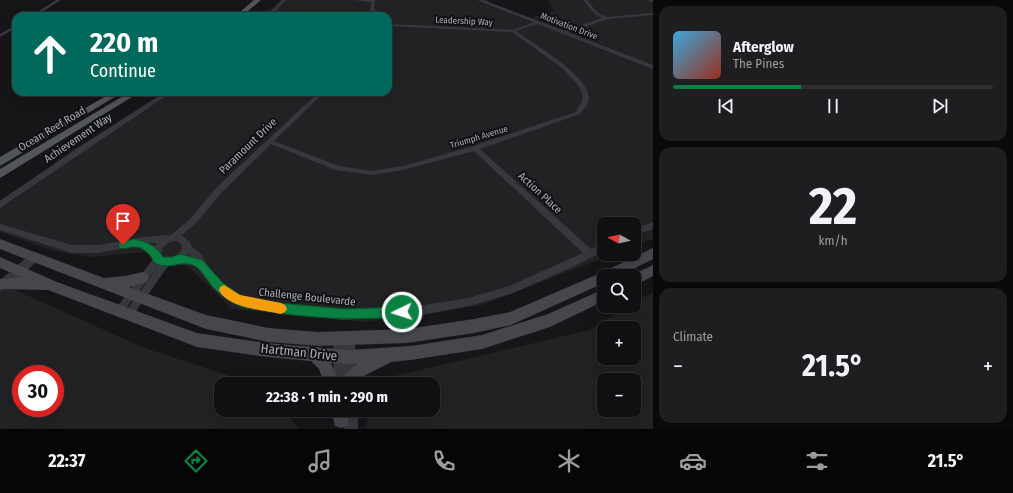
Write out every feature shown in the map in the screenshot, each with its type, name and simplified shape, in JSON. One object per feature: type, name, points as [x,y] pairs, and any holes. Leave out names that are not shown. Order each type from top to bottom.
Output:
[{"type":"main road","points":[[243,12],[258,0]]},
{"type":"main road","name":"Ocean Reef Road","points":[[0,162],[112,96]]},
{"type":"main road","name":"Ocean Reef Road","points":[[0,174],[129,96]]},
{"type":"main road","points":[[0,179],[33,159],[64,136]]},
{"type":"main road","name":"Hartman Drive","points":[[0,244],[206,322],[269,335],[344,339],[407,336],[474,326],[511,318],[597,280]]},
{"type":"main road","points":[[621,269],[653,253]]},
{"type":"main road","name":"Hartman Drive","points":[[0,263],[17,269],[53,286],[197,340],[315,355],[344,357],[411,353],[482,342],[550,320],[597,298]]},
{"type":"main road","points":[[641,276],[653,270]]},
{"type":"main road","points":[[102,282],[125,282],[143,278]]},
{"type":"main road","points":[[1,283],[53,286]]},
{"type":"main road","points":[[315,355],[324,364],[329,377]]},
{"type":"main road","points":[[352,377],[359,371],[390,355]]},
{"type":"street","points":[[40,12],[59,0]]},
{"type":"street","points":[[273,12],[284,0]]},
{"type":"street","points":[[356,0],[373,0],[372,12]]},
{"type":"street","name":"Motivation Drive","points":[[479,0],[653,67]]},
{"type":"street","points":[[585,0],[596,13],[606,18]]},
{"type":"street","points":[[563,33],[606,18],[653,14]]},
{"type":"street","name":"Leadership Way","points":[[392,25],[513,31],[537,23]]},
{"type":"street","points":[[0,36],[12,28]]},
{"type":"street","name":"Triumph Avenue","points":[[271,142],[338,168],[372,173],[403,168],[475,148],[570,117],[578,113],[585,103],[585,94],[569,72],[513,31]]},
{"type":"street","name":"Achievement Way","points":[[0,205],[78,151],[163,96]]},
{"type":"street","name":"Paramount Drive","points":[[160,258],[158,247],[193,221],[220,189],[318,96]]},
{"type":"street","name":"Action Place","points":[[475,148],[590,254]]},
{"type":"street","name":"Paramount Drive","points":[[180,258],[187,246],[188,233],[193,221]]},
{"type":"street","points":[[641,230],[653,224]]},
{"type":"street","points":[[0,226],[72,249],[99,249],[144,240],[171,238]]},
{"type":"street","name":"Challenge Boulevarde","points":[[171,238],[180,238],[201,260],[202,265],[219,286],[237,300],[279,308],[345,315],[418,311],[469,302],[510,290],[597,250]]},
{"type":"street","points":[[134,243],[151,248],[160,258],[180,258],[202,265]]},
{"type":"street","points":[[1,283],[32,256]]},
{"type":"street","points":[[136,296],[143,278],[160,258]]},
{"type":"street","points":[[123,313],[136,296],[160,258]]},
{"type":"street","points":[[344,339],[346,377]]},
{"type":"shaded area","points":[[280,0],[489,0],[488,2],[531,18],[554,11],[547,0],[653,0],[653,239],[641,243],[641,217],[597,217],[597,261],[482,305],[365,322],[232,309],[190,268],[144,252],[91,257],[54,251],[0,232],[0,200],[159,96],[392,96],[392,12],[268,12]]},
{"type":"shaded area","points":[[0,283],[142,347],[233,377],[214,377],[214,417],[290,417],[299,429],[0,429]]},
{"type":"shaded area","points":[[653,292],[653,429],[366,429],[368,417],[440,417],[440,377],[390,377],[590,330],[597,326],[597,365],[641,365],[641,321],[604,321],[617,313],[641,313],[641,298]]},
{"type":"slow traffic","points":[[224,290],[237,300],[281,309]]},
{"type":"route","points":[[123,245],[134,243],[144,245],[151,248],[161,261],[174,262],[180,258],[198,263],[202,265],[219,286],[237,300],[247,303],[345,315],[402,312]]}]
